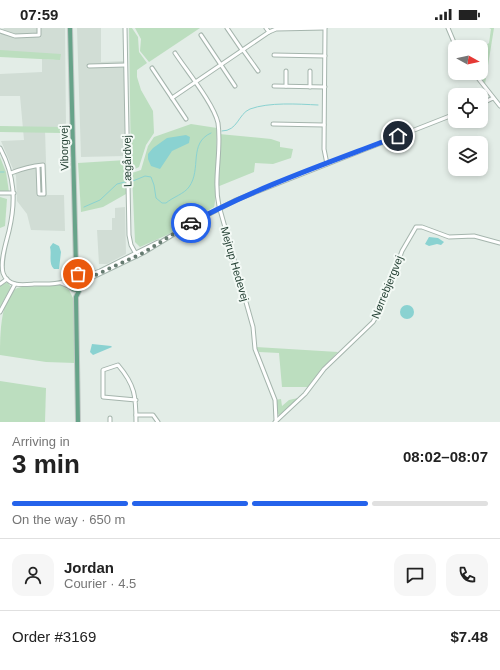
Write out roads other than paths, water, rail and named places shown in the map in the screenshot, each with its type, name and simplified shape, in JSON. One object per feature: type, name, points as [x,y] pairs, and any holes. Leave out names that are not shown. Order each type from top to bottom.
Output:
[{"type":"main road","name":"Viborgvej","points":[[70,28],[76,267],[83,284]]},
{"type":"main road","name":"Viborgvej","points":[[71,278],[76,267]]},
{"type":"main road","points":[[76,297],[71,288],[71,278],[80,277]]},
{"type":"main road","points":[[78,422],[76,297],[83,284]]},
{"type":"main road","points":[[71,288],[80,289]]},
{"type":"street","points":[[0,29],[15,36],[39,35],[39,28]]},
{"type":"street","name":"Lægårdvej","points":[[125,28],[129,235],[136,254]]},
{"type":"street","points":[[228,28],[258,71]]},
{"type":"street","points":[[266,28],[269,32]]},
{"type":"street","points":[[172,98],[269,32],[276,29],[286,28],[325,29],[324,148],[327,164]]},
{"type":"street","points":[[448,28],[453,40]]},
{"type":"street","points":[[201,35],[206,38],[235,86]]},
{"type":"street","name":"Mejrup Hedevej","points":[[175,53],[179,56],[210,106],[218,125],[217,190],[219,208],[253,327],[255,348],[275,400],[276,421]]},
{"type":"street","points":[[274,55],[325,56]]},
{"type":"street","points":[[284,60],[285,56]]},
{"type":"street","points":[[89,66],[125,66]]},
{"type":"street","points":[[152,68],[186,119]]},
{"type":"street","points":[[285,91],[286,71]]},
{"type":"street","points":[[310,71],[310,87]]},
{"type":"street","points":[[479,80],[500,106]]},
{"type":"street","points":[[274,86],[325,87]]},
{"type":"street","points":[[488,100],[493,98]]},
{"type":"street","points":[[83,284],[89,278],[165,239],[219,208],[272,184],[448,117]]},
{"type":"street","points":[[273,124],[324,125]]},
{"type":"street","points":[[0,148],[11,173],[14,193],[12,213],[2,261],[2,272],[7,279],[14,284],[59,283],[71,278]]},
{"type":"street","points":[[11,173],[38,166],[43,165],[44,194],[39,194],[38,166]]},
{"type":"street","points":[[0,193],[14,193]]},
{"type":"street","name":"Nørrebjergvej","points":[[276,421],[300,400],[324,369],[373,322],[381,308],[402,251],[416,227],[422,227],[449,237],[474,236],[500,243]]},
{"type":"street","points":[[80,277],[100,271],[136,254]]},
{"type":"street","points":[[0,284],[7,279]]},
{"type":"street","points":[[59,283],[71,288]]},
{"type":"street","points":[[0,312],[3,303],[14,284]]},
{"type":"street","points":[[136,400],[103,397],[103,370],[118,365],[130,382],[136,400],[136,422]]},
{"type":"street","points":[[136,415],[153,415],[158,422]]},
{"type":"water","points":[[186,135],[190,137],[189,143],[172,151],[160,169],[151,166],[148,159],[148,154],[153,148],[167,138]]},
{"type":"water","points":[[429,237],[438,238],[444,242],[441,245],[437,244],[429,246],[425,244]]},
{"type":"water","points":[[53,243],[59,246],[61,252],[59,269],[54,269],[51,264],[50,247]]},
{"type":"water","points":[[407,305],[412,307],[414,312],[412,317],[407,319],[402,317],[400,312],[402,307]]},
{"type":"water","points":[[92,344],[112,347],[93,355],[90,352]]},
{"type":"waterway","points":[[222,131],[235,125],[246,111],[250,109],[266,105],[318,105]]},
{"type":"waterway","points":[[133,181],[145,176],[151,177],[156,198],[162,203],[166,203],[181,194],[189,187],[193,180],[197,150],[200,143],[204,137],[211,133]]},
{"type":"waterway","points":[[84,207],[100,200],[117,184],[125,182]]}]
